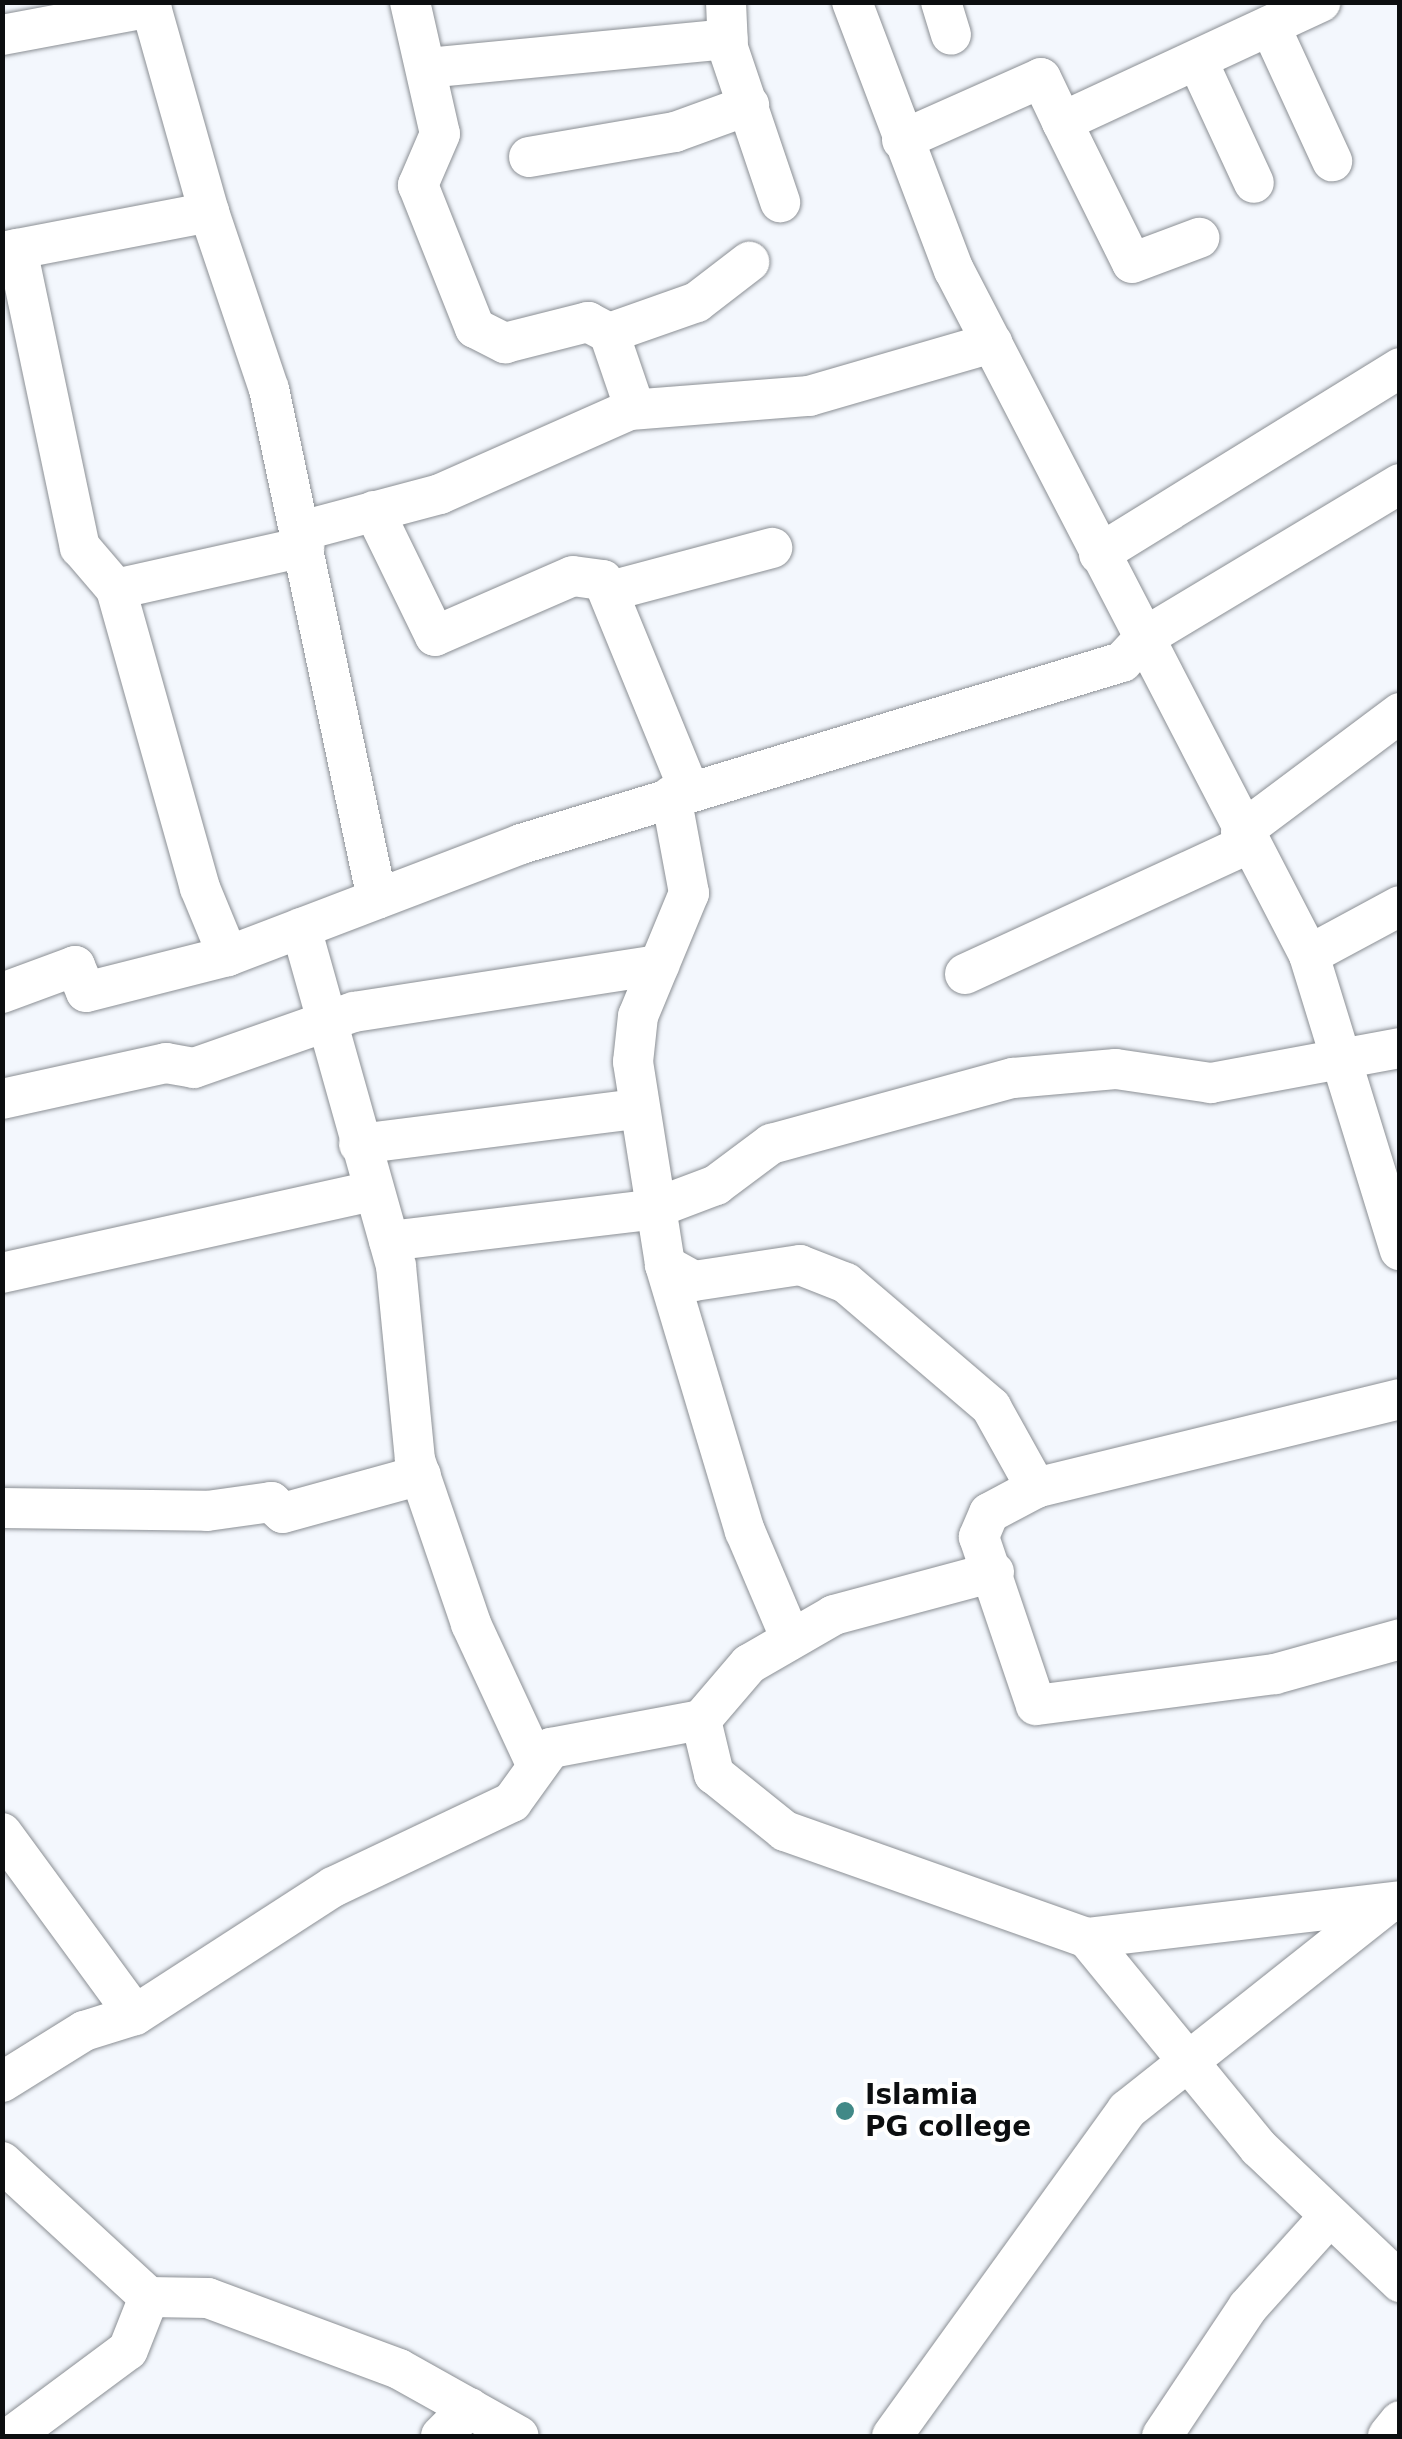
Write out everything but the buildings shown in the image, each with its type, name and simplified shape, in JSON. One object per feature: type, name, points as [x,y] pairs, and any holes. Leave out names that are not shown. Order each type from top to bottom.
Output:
[{"type":"street","points":[[410,2],[427,68],[440,147],[418,185],[476,328],[504,343],[588,322],[609,333],[635,409]]},
{"type":"street","points":[[852,2],[902,140],[992,343],[1244,838],[1309,955],[1344,1054],[1400,1250]]},
{"type":"street","points":[[1062,122],[1318,3]]},
{"type":"street","points":[[2,35],[152,7],[209,212],[269,388],[377,899]]},
{"type":"street","points":[[427,68],[727,21],[780,202]]},
{"type":"street","points":[[1270,26],[1332,161]]},
{"type":"street","points":[[1198,62],[1254,182]]},
{"type":"street","points":[[902,140],[1040,78],[1132,263],[1199,238]]},
{"type":"street","points":[[529,156],[675,132],[749,105]]},
{"type":"street","points":[[209,212],[10,250],[76,534],[116,590],[200,888],[228,956]]},
{"type":"street","points":[[609,333],[697,302],[749,262]]},
{"type":"street","points":[[116,590],[303,539],[374,511],[440,494],[635,409],[809,396],[992,343]]},
{"type":"street","points":[[1098,554],[1400,368]]},
{"type":"street","points":[[2,993],[74,966],[86,992],[228,956],[377,899],[680,793],[1122,662],[1145,637],[1400,484]]},
{"type":"street","points":[[374,511],[435,636],[572,576],[596,575],[610,591],[680,793],[689,893],[635,1037],[638,1109],[650,1210],[745,1530],[790,1637]]},
{"type":"street","points":[[610,591],[772,548]]},
{"type":"street","points":[[965,974],[1244,838],[1400,713]]},
{"type":"street","points":[[1309,955],[1400,906]]},
{"type":"street","points":[[301,928],[324,1026],[389,1241],[421,1475],[470,1624],[536,1764]]},
{"type":"street","points":[[2,1099],[166,1064],[194,1068],[324,1026],[354,1012],[659,965]]},
{"type":"street","points":[[389,1241],[650,1210],[716,1185],[771,1144],[922,1098],[1096,1070],[1211,1083],[1344,1054],[1400,1048]]},
{"type":"street","points":[[358,1144],[638,1109]]},
{"type":"street","points":[[2,1274],[373,1191]]},
{"type":"street","points":[[665,1265],[685,1281],[800,1265],[846,1283],[979,1395],[1036,1488]]},
{"type":"street","points":[[1400,1399],[1036,1488],[990,1513],[978,1537],[994,1572],[1036,1706],[1275,1674],[1400,1639]]},
{"type":"street","points":[[2,1508],[207,1510],[271,1502],[283,1514],[421,1475]]},
{"type":"street","points":[[2,2082],[84,2031],[134,2015],[333,1887],[512,1802],[536,1764],[566,1743],[701,1720],[750,1664],[790,1637],[867,1604],[994,1572]]},
{"type":"street","points":[[701,1720],[714,1774],[785,1831],[1087,1938],[1229,1914],[1391,1904]]},
{"type":"street","points":[[2,1834],[134,2015]]},
{"type":"street","points":[[892,2436],[1127,2110],[1391,1904]]},
{"type":"street","points":[[1087,1938],[1329,2217],[1400,2282]]},
{"type":"street","points":[[2,2162],[150,2297],[208,2298],[400,2369],[455,2422],[519,2436]]},
{"type":"street","points":[[1162,2436],[1248,2308],[1329,2217]]},
{"type":"street","points":[[12,2436],[128,2350],[150,2297]]},
{"type":"street","points":[[1388,2436],[1400,2420]]},
{"type":"place","name":"Islamia PG college","points":[[845,2111]]}]
